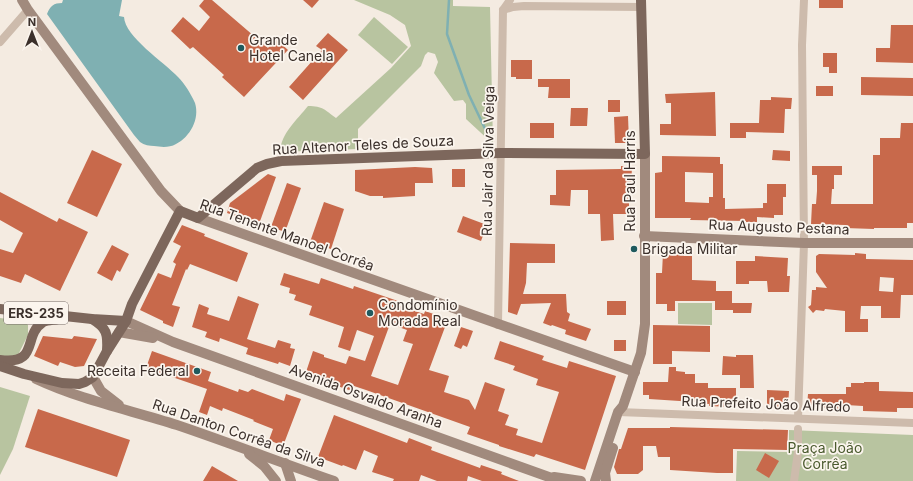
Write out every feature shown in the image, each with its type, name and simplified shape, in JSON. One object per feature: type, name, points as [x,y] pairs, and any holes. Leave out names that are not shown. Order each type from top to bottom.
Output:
[{"type":"main road","name":"Rua Paul Harris","points":[[642,4],[645,154]]},
{"type":"main road","name":"Rua Altenor Teles de Souza","points":[[198,218],[257,168],[281,161],[500,153],[645,154]]},
{"type":"main road","name":"Rua Tenente Manoel Corrêa","points":[[180,211],[198,218]]},
{"type":"main road","points":[[0,366],[24,374],[62,383],[71,384],[85,382],[93,377],[126,321],[132,304],[180,211]]},
{"type":"main road","points":[[0,309],[28,317],[34,324],[34,333]]},
{"type":"main road","name":"Avenida Osvaldo Aranha","points":[[0,309],[92,319],[126,321]]},
{"type":"main road","points":[[24,374],[28,348],[34,333],[44,322],[72,317]]},
{"type":"main road","points":[[92,319],[107,333],[107,351]]},
{"type":"main road","points":[[0,360],[15,361],[20,359],[28,348]]},
{"type":"street","name":"Rua Tenente Manoel Corrêa","points":[[22,0],[161,191],[180,211]]},
{"type":"street","name":"Rua Jair da Silva Veiga","points":[[498,325],[500,153],[504,10],[510,0]]},
{"type":"street","points":[[798,418],[804,243],[802,45],[804,0]]},
{"type":"street","points":[[504,10],[524,6],[642,4]]},
{"type":"street","points":[[0,42],[28,10]]},
{"type":"street","name":"Rua Paul Harris","points":[[595,481],[606,457],[635,372],[645,334],[645,154]]},
{"type":"street","name":"Rua Tenente Manoel Corrêa","points":[[198,218],[498,325],[635,372]]},
{"type":"street","name":"Rua Augusto Pestana","points":[[644,236],[804,243],[913,243]]},
{"type":"street","name":"Avenida Osvaldo Aranha","points":[[126,321],[173,342],[560,481]]},
{"type":"street","name":"Avenida Osvaldo Aranha","points":[[119,332],[173,342]]},
{"type":"street","name":"Rua Danton Corrêa da Silva","points":[[24,374],[53,387],[101,403],[177,425],[334,481]]},
{"type":"street","name":"Rua Danton Corrêa da Silva","points":[[93,377],[100,391],[114,402],[134,412]]},
{"type":"street","name":"Rua Prefeito João Alfredo","points":[[622,410],[913,423]]},
{"type":"street","points":[[794,481],[798,452],[798,429]]},
{"type":"street","points":[[242,449],[264,466],[276,481]]},
{"type":"street","name":"Rua Paul Harris","points":[[606,457],[606,481]]},
{"type":"street","points":[[285,464],[291,481]]},
{"type":"street","points":[[313,481],[323,477]]},
{"type":"street","name":"Avenida Osvaldo Aranha","points":[[550,477],[581,481]]},
{"type":"green space","points":[[354,0],[453,0],[453,6],[490,7],[493,144],[466,119],[466,104],[463,100],[454,101],[434,73],[438,62],[435,54],[428,52],[425,55],[421,66],[358,129],[358,149],[280,152],[286,133],[308,106],[321,108],[336,118],[391,68],[411,46],[405,25],[390,15]]},
{"type":"green space","points":[[374,17],[408,47],[392,64],[358,35]]},
{"type":"green space","points":[[678,303],[712,303],[712,325],[678,324]]},
{"type":"green space","points":[[0,318],[24,321],[28,325],[28,335],[16,357],[0,356]]},
{"type":"green space","points":[[0,387],[30,396],[13,449],[0,475]]},
{"type":"green space","name":"Praça João Corrêa","points":[[789,430],[913,435],[913,481],[736,481],[737,451],[789,452]]},
{"type":"water","points":[[63,0],[122,0],[119,16],[124,17],[126,25],[131,33],[146,49],[181,80],[188,89],[195,103],[195,121],[186,137],[168,147],[145,145],[139,141],[47,14],[49,9],[62,3]]},
{"type":"building","name":"Grande Hotel Canela","points":[[204,0],[212,0],[268,48],[276,39],[288,50],[244,97],[222,77],[224,75],[193,47],[190,49],[171,31],[183,17],[199,31],[210,17],[199,6]]},
{"type":"building","points":[[303,0],[319,0],[312,8]]},
{"type":"building","points":[[819,0],[843,0],[843,8],[819,8]]},
{"type":"building","points":[[891,25],[913,25],[913,63],[876,62],[876,48],[890,48]]},
{"type":"building","points":[[328,33],[348,50],[303,100],[289,87],[322,50],[316,46]]},
{"type":"building","points":[[823,53],[837,53],[837,73],[829,73],[829,67],[823,67]]},
{"type":"building","points":[[511,60],[532,60],[532,79],[516,79],[516,77],[511,77]]},
{"type":"building","points":[[861,77],[913,78],[913,96],[861,95]]},
{"type":"building","points":[[538,79],[570,79],[570,98],[548,98],[549,87],[538,87]]},
{"type":"building","points":[[816,86],[833,86],[833,96],[816,96]]},
{"type":"building","points":[[715,92],[716,136],[660,135],[660,124],[671,124],[671,103],[666,103],[665,94]]},
{"type":"building","points":[[771,97],[792,98],[791,109],[785,109],[784,133],[746,132],[746,138],[730,138],[730,123],[759,123],[760,100],[771,100]]},
{"type":"building","points":[[608,100],[620,100],[620,112],[608,112]]},
{"type":"building","points":[[571,108],[588,108],[587,126],[570,126]]},
{"type":"building","points":[[628,116],[629,143],[615,143],[614,117]]},
{"type":"building","points":[[530,123],[554,123],[554,138],[530,138]]},
{"type":"building","points":[[901,123],[913,123],[913,223],[907,223],[907,228],[874,229],[845,228],[845,225],[811,224],[812,204],[816,204],[817,191],[817,175],[812,175],[812,166],[842,166],[842,175],[834,175],[834,189],[832,189],[831,204],[873,204],[873,155],[880,155],[880,138],[900,138]]},
{"type":"building","points":[[92,150],[122,164],[97,217],[67,203]]},
{"type":"building","points":[[773,150],[790,151],[790,161],[772,160]]},
{"type":"building","points":[[662,156],[720,157],[720,164],[723,164],[723,198],[725,198],[725,209],[763,208],[763,203],[767,203],[767,184],[786,184],[786,197],[783,197],[783,215],[774,215],[774,218],[757,217],[757,222],[690,220],[691,218],[655,218],[655,173],[662,172]],"holes":[[[685,172],[713,173],[713,197],[709,197],[709,203],[685,202]]]},
{"type":"building","points":[[621,166],[632,166],[631,189],[629,189],[629,214],[613,214],[614,240],[601,241],[600,214],[588,214],[588,190],[571,190],[570,206],[550,205],[550,195],[556,195],[556,170],[621,169]]},
{"type":"building","points":[[415,167],[432,168],[433,183],[415,183],[415,196],[383,198],[383,196],[370,196],[355,191],[355,170]]},
{"type":"building","points":[[452,169],[465,169],[465,187],[452,187]]},
{"type":"building","points":[[268,174],[276,177],[259,224],[227,213],[230,203]]},
{"type":"building","points":[[287,183],[301,188],[285,232],[271,227]]},
{"type":"building","points":[[0,192],[57,222],[59,218],[88,232],[60,291],[25,274],[21,283],[0,276],[0,249],[13,253],[23,233],[0,220]]},
{"type":"building","points":[[324,202],[344,209],[331,249],[310,242]]},
{"type":"building","points":[[463,216],[487,225],[481,241],[457,232]]},
{"type":"building","points":[[182,225],[205,234],[204,236],[248,253],[237,282],[190,264],[187,270],[186,269],[172,305],[180,307],[173,327],[140,310],[158,273],[171,278],[176,264],[173,262],[181,246],[173,242]]},
{"type":"building","points":[[510,243],[555,244],[555,263],[527,263],[526,283],[523,294],[566,294],[567,312],[570,314],[568,321],[591,329],[586,341],[565,334],[566,330],[543,323],[551,303],[521,304],[517,315],[508,312]]},
{"type":"building","points":[[112,245],[129,254],[120,272],[117,270],[112,281],[97,273]]},
{"type":"building","points":[[663,253],[684,253],[684,256],[692,256],[692,280],[716,281],[716,291],[732,291],[732,303],[752,303],[751,313],[733,313],[733,310],[715,310],[715,301],[675,301],[675,311],[667,311],[667,304],[656,304],[656,273],[662,273]]},
{"type":"building","points":[[855,253],[866,254],[866,259],[913,260],[913,295],[901,295],[900,318],[881,318],[881,306],[861,306],[860,319],[868,319],[868,332],[845,332],[845,311],[825,309],[824,311],[816,310],[813,313],[808,307],[811,305],[812,290],[816,290],[816,287],[827,288],[816,272],[816,256],[819,254],[855,255]],"holes":[[[880,277],[894,278],[893,292],[879,291]]]},
{"type":"building","points":[[755,256],[788,258],[787,276],[790,276],[789,292],[768,292],[767,281],[749,281],[749,284],[736,284],[736,261],[755,261]]},
{"type":"building","points":[[284,273],[319,284],[321,278],[353,289],[354,286],[398,301],[397,305],[424,314],[425,311],[448,319],[429,370],[449,376],[444,392],[469,400],[475,410],[485,382],[505,389],[498,411],[509,415],[505,425],[518,429],[516,435],[542,443],[559,392],[536,385],[538,379],[513,370],[515,366],[494,359],[500,341],[544,356],[542,360],[567,368],[569,361],[616,376],[585,470],[536,454],[534,457],[499,446],[467,434],[470,427],[366,390],[354,386],[352,391],[305,375],[313,351],[324,355],[324,357],[346,364],[349,356],[365,361],[374,336],[357,330],[350,351],[338,347],[344,327],[309,315],[312,306],[294,300],[296,295],[289,293],[290,288],[280,285]],"holes":[[[390,324],[407,330],[403,341],[413,344],[398,385],[371,376]]]},
{"type":"building","points":[[238,296],[259,304],[247,339],[275,348],[278,340],[291,344],[290,348],[295,349],[290,366],[279,362],[278,364],[246,354],[248,348],[220,338],[219,342],[205,337],[207,332],[192,327],[199,304],[209,308],[207,314],[229,321]]},
{"type":"building","points":[[607,301],[626,301],[626,315],[607,315]]},
{"type":"building","points":[[653,325],[710,326],[710,352],[672,351],[672,364],[653,364]]},
{"type":"building","points":[[461,327],[473,331],[467,347],[463,345],[461,349],[454,346]]},
{"type":"building","points":[[43,336],[72,339],[74,336],[97,339],[84,366],[75,367],[60,362],[58,366],[34,356]]},
{"type":"building","points":[[614,340],[626,340],[626,351],[614,351]]},
{"type":"building","points":[[152,351],[211,372],[208,381],[238,392],[239,389],[248,392],[252,389],[284,401],[286,394],[301,399],[283,446],[269,440],[273,429],[253,421],[254,420],[223,408],[222,411],[210,406],[207,415],[199,412],[207,389],[146,368]]},
{"type":"building","points":[[736,355],[753,355],[754,388],[740,388],[740,375],[722,375],[723,356],[736,357]]},
{"type":"building","points":[[669,367],[676,367],[676,371],[685,372],[685,374],[695,374],[695,383],[708,383],[708,388],[736,388],[736,399],[731,399],[731,407],[709,406],[709,404],[695,402],[649,399],[649,395],[643,395],[643,382],[668,382]]},
{"type":"building","points":[[879,382],[879,391],[913,392],[913,408],[897,408],[897,412],[863,411],[863,406],[846,405],[846,410],[807,407],[808,394],[846,394],[846,387],[851,387],[851,383]]},
{"type":"building","points":[[767,390],[789,391],[788,408],[767,408]]},
{"type":"building","points":[[38,409],[130,440],[117,477],[25,447]]},
{"type":"building","points":[[334,415],[407,443],[409,438],[432,447],[431,450],[480,468],[481,465],[502,472],[501,474],[519,481],[482,481],[468,476],[467,481],[437,481],[421,475],[419,481],[393,481],[394,479],[372,472],[378,456],[364,450],[356,470],[343,465],[342,466],[318,457]]},
{"type":"building","points":[[670,427],[788,430],[787,450],[733,449],[733,473],[717,473],[670,470],[670,457],[658,457],[656,446],[643,446],[643,470],[638,474],[617,474],[614,467],[619,449],[621,449],[628,428]]},
{"type":"building","points":[[765,453],[779,461],[769,478],[756,470]]},
{"type":"building","points":[[212,466],[238,481],[203,481]]},
{"type":"waterway","points":[[449,0],[447,34],[469,95],[488,135]]},
{"type":"place","name":"Grande Hotel Canela","points":[[241,48]]},
{"type":"place","name":"Brigada Militar","points":[[634,249]]},
{"type":"place","name":"Condomínio Morada Real","points":[[370,313]]},
{"type":"place","name":"Receita Federal","points":[[197,371]]}]
